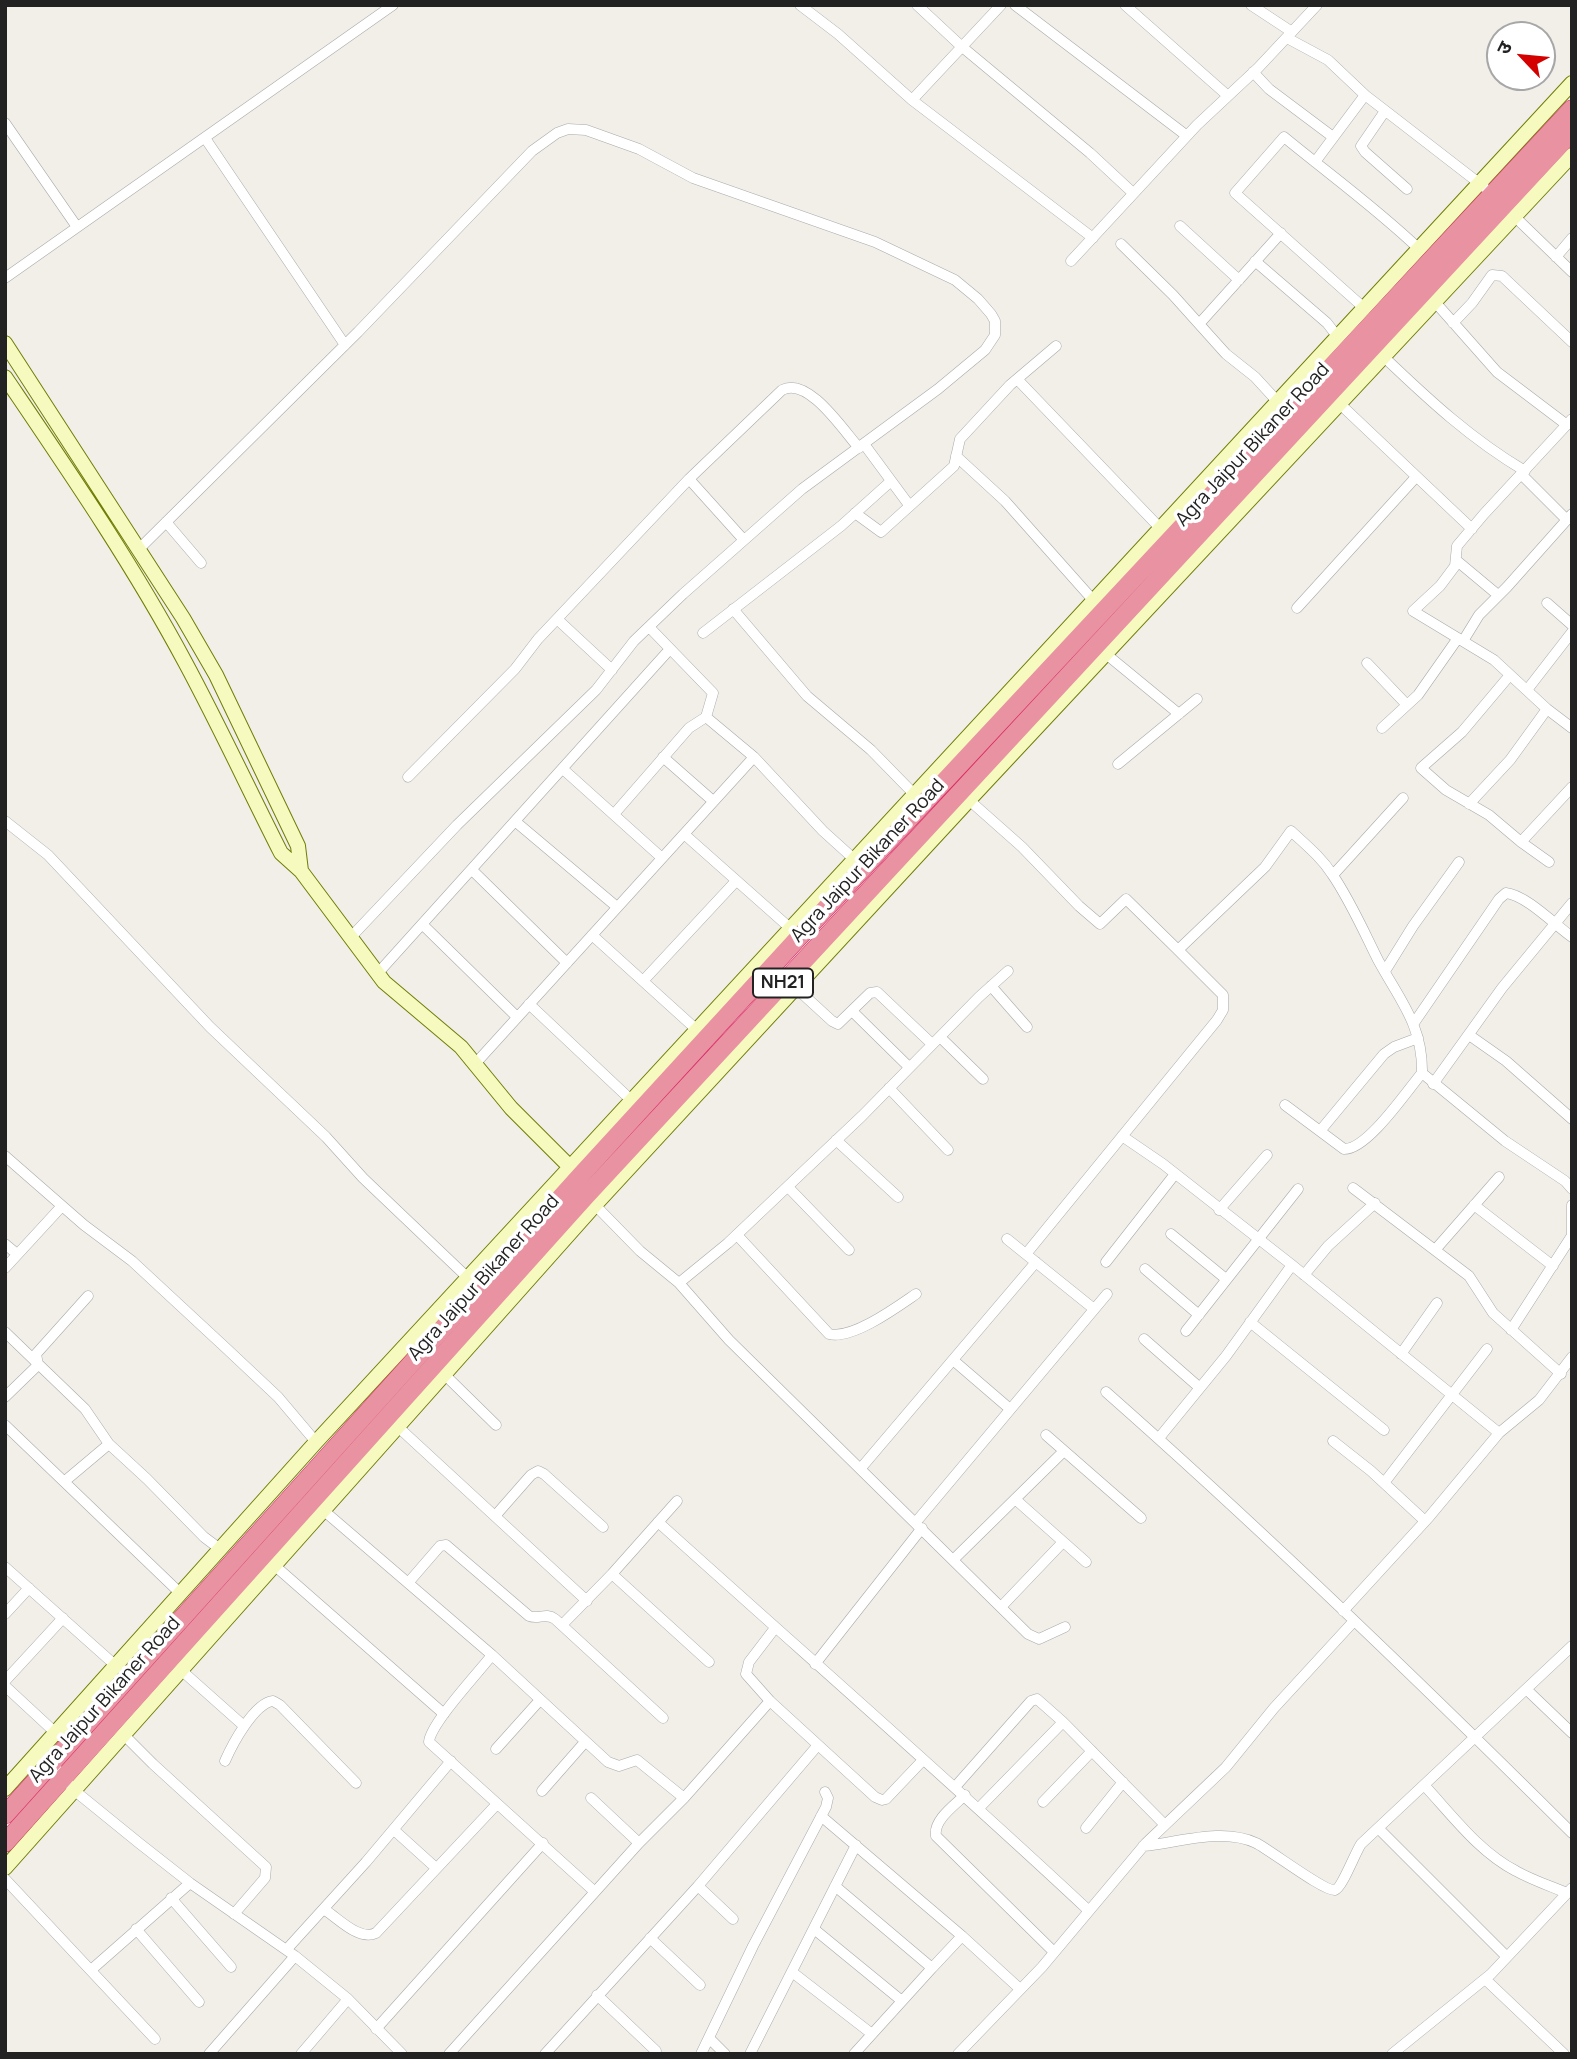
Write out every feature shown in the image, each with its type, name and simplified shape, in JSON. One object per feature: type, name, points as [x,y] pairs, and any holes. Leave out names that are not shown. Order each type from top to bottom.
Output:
[{"type":"highway","name":"Agra Jaipur Bikaner Road","points":[[5,1843],[69,1784],[586,1196],[1497,199],[1572,109]]},
{"type":"highway","name":"Agra Jaipur Bikaner Road","points":[[5,1815],[51,1762],[61,1738],[800,936],[1497,199],[1572,132]]},
{"type":"street","points":[[800,5],[838,34],[912,100],[1093,238]]},
{"type":"street","points":[[917,5],[1133,193]]},
{"type":"street","points":[[912,100],[1001,5]]},
{"type":"street","points":[[1015,5],[1187,136]]},
{"type":"street","points":[[1125,5],[1228,96]]},
{"type":"street","points":[[1251,5],[1289,35],[1328,60],[1365,95],[1497,199],[1572,272]]},
{"type":"street","points":[[1071,261],[1187,136],[1317,5]]},
{"type":"street","points":[[5,278],[387,7]]},
{"type":"street","points":[[1253,72],[1269,89],[1333,137]]},
{"type":"street","points":[[5,1868],[69,1784],[124,1735],[595,1205],[1435,302],[1572,83]]},
{"type":"street","points":[[1315,162],[1365,95]]},
{"type":"street","points":[[1385,111],[1361,146],[1407,190]]},
{"type":"street","points":[[5,123],[77,227]]},
{"type":"street","points":[[140,548],[345,345],[533,151],[557,133],[568,129],[586,130],[639,149],[692,178],[889,248],[947,275],[978,299],[995,321],[992,341],[985,350],[938,389],[802,489],[743,539],[634,641],[596,690],[457,825],[352,936]]},
{"type":"street","points":[[1363,307],[1235,193],[1284,137],[1375,208],[1418,248]]},
{"type":"street","points":[[205,138],[345,345]]},
{"type":"street","points":[[5,1789],[61,1738],[115,1665],[316,1442],[1418,248],[1572,155]]},
{"type":"street","points":[[1180,226],[1239,280]]},
{"type":"street","points":[[1200,323],[1281,233]]},
{"type":"street","points":[[1556,257],[1572,238]]},
{"type":"street","points":[[1121,244],[1200,323],[1226,354],[1255,377],[1277,401]]},
{"type":"street","points":[[1255,261],[1327,323],[1337,336]]},
{"type":"street","points":[[1453,323],[1472,303],[1492,275],[1502,276],[1572,342]]},
{"type":"street","points":[[1435,302],[1497,372],[1569,422],[1457,546],[1455,566],[1440,586],[1413,611],[1494,660],[1547,709],[1570,723]]},
{"type":"street","points":[[5,343],[140,548],[216,676],[298,846],[301,872]]},
{"type":"street","points":[[855,513],[881,533],[954,466],[960,439],[1017,379],[1056,346]]},
{"type":"street","points":[[1382,728],[1418,695],[1479,615],[1569,517],[1523,473],[1457,425],[1384,356]]},
{"type":"street","points":[[5,377],[53,447],[186,663],[281,853],[301,872],[352,936],[384,982],[461,1047],[511,1108],[570,1167]]},
{"type":"street","points":[[1017,379],[1160,528]]},
{"type":"street","points":[[408,777],[515,669],[538,639],[689,479],[787,387],[798,387],[814,398],[861,446],[909,505]]},
{"type":"street","points":[[1340,404],[1472,529]]},
{"type":"street","points":[[956,456],[1005,501],[1093,600]]},
{"type":"street","points":[[1297,608],[1416,477]]},
{"type":"street","points":[[689,479],[743,539]]},
{"type":"street","points":[[703,633],[755,594],[890,482]]},
{"type":"street","points":[[166,522],[201,563]]},
{"type":"street","points":[[1456,561],[1498,596]]},
{"type":"street","points":[[1547,603],[1572,625]]},
{"type":"street","points":[[733,609],[807,696],[871,750],[914,794]]},
{"type":"street","points":[[165,627],[183,618]]},
{"type":"street","points":[[557,619],[612,670]]},
{"type":"street","points":[[615,813],[689,728],[706,717],[713,693],[649,627]]},
{"type":"street","points":[[1527,690],[1572,632]]},
{"type":"street","points":[[378,973],[564,770],[670,649]]},
{"type":"street","points":[[1106,654],[1179,714]]},
{"type":"street","points":[[1367,663],[1407,705]]},
{"type":"street","points":[[1510,675],[1462,732],[1421,768],[1446,790],[1489,815],[1549,862]]},
{"type":"street","points":[[1118,764],[1197,699]]},
{"type":"street","points":[[1469,804],[1510,760],[1547,709]]},
{"type":"street","points":[[706,717],[754,757],[823,831],[854,859]]},
{"type":"street","points":[[663,757],[713,802]]},
{"type":"street","points":[[475,1064],[754,757]]},
{"type":"street","points":[[564,770],[662,858]]},
{"type":"street","points":[[1521,842],[1572,787]]},
{"type":"street","points":[[1333,875],[1403,798]]},
{"type":"street","points":[[969,800],[1100,924],[1126,899],[1223,995],[1223,1010],[1217,1020],[1026,1254]]},
{"type":"street","points":[[5,821],[48,855],[210,1027],[468,1278]]},
{"type":"street","points":[[516,822],[617,907]]},
{"type":"street","points":[[1178,950],[1265,867],[1291,831],[1315,853],[1333,875],[1414,1023],[1422,1073],[1505,1141],[1565,1181],[1572,1189]]},
{"type":"street","points":[[684,834],[790,928]]},
{"type":"street","points":[[1385,971],[1413,926],[1459,862]]},
{"type":"street","points":[[472,870],[567,963]]},
{"type":"street","points":[[643,981],[736,881]]},
{"type":"street","points":[[1414,1023],[1499,899],[1506,894],[1513,894],[1525,901],[1572,937]]},
{"type":"street","points":[[1433,1084],[1531,950],[1572,904]]},
{"type":"street","points":[[422,925],[517,1017]]},
{"type":"street","points":[[592,935],[697,1030]]},
{"type":"street","points":[[680,1283],[788,1187],[1008,971]]},
{"type":"street","points":[[991,986],[1027,1027]]},
{"type":"street","points":[[796,988],[835,1023],[841,1022],[870,993],[877,992],[984,1079]]},
{"type":"street","points":[[528,1004],[631,1100]]},
{"type":"street","points":[[852,1011],[909,1067]]},
{"type":"street","points":[[1469,1035],[1506,1061],[1572,1119]]},
{"type":"street","points":[[1320,1131],[1384,1054],[1418,1038]]},
{"type":"street","points":[[1284,1105],[1344,1149],[1352,1149],[1367,1139],[1422,1073]]},
{"type":"street","points":[[889,1088],[948,1150]]},
{"type":"street","points":[[1122,1136],[1292,1265],[1499,1433]]},
{"type":"street","points":[[836,1140],[898,1197]]},
{"type":"street","points":[[1219,1210],[1267,1155]]},
{"type":"street","points":[[5,1156],[131,1261],[228,1350],[278,1398],[316,1442]]},
{"type":"street","points":[[1106,1262],[1175,1174]]},
{"type":"street","points":[[1435,1250],[1499,1177]]},
{"type":"street","points":[[788,1187],[849,1250]]},
{"type":"street","points":[[1353,1188],[1469,1276],[1493,1312],[1561,1374]]},
{"type":"street","points":[[1186,1331],[1298,1189]]},
{"type":"street","points":[[1304,1275],[1328,1247],[1375,1203]]},
{"type":"street","points":[[595,1205],[640,1251],[680,1283],[729,1339],[1028,1634],[1039,1639],[1065,1627]]},
{"type":"street","points":[[1474,1205],[1553,1266]]},
{"type":"street","points":[[1511,1329],[1572,1237],[1572,1205]]},
{"type":"street","points":[[5,1268],[62,1206]]},
{"type":"street","points":[[1171,1234],[1226,1279]]},
{"type":"street","points":[[737,1235],[830,1334],[841,1335],[850,1331],[886,1314],[916,1294]]},
{"type":"street","points":[[1007,1239],[1094,1309]]},
{"type":"street","points":[[5,1244],[17,1254]]},
{"type":"street","points":[[862,1468],[1036,1262]]},
{"type":"street","points":[[1158,1438],[1200,1388],[1292,1265]]},
{"type":"street","points":[[1145,1269],[1199,1315]]},
{"type":"street","points":[[815,1664],[918,1525],[1010,1409],[1107,1294]]},
{"type":"street","points":[[38,1365],[36,1354],[88,1296]]},
{"type":"street","points":[[1401,1354],[1437,1303]]},
{"type":"street","points":[[1250,1322],[1384,1430]]},
{"type":"street","points":[[5,1332],[85,1409],[109,1444],[148,1479],[204,1537],[220,1549]]},
{"type":"street","points":[[1144,1339],[1200,1388]]},
{"type":"street","points":[[1384,1483],[1487,1349]]},
{"type":"street","points":[[1343,1611],[1425,1521],[1499,1433],[1539,1400],[1572,1357]]},
{"type":"street","points":[[953,1360],[1010,1409]]},
{"type":"street","points":[[5,1397],[38,1365]]},
{"type":"street","points":[[444,1374],[496,1424]]},
{"type":"street","points":[[1107,1392],[1222,1494],[1476,1737],[1572,1833]]},
{"type":"street","points":[[5,1425],[180,1593]]},
{"type":"street","points":[[397,1426],[587,1601]]},
{"type":"street","points":[[1046,1434],[1141,1518]]},
{"type":"street","points":[[1333,1441],[1425,1521]]},
{"type":"street","points":[[65,1481],[109,1444]]},
{"type":"street","points":[[953,1560],[1064,1451]]},
{"type":"street","points":[[495,1516],[531,1475],[538,1471],[603,1527]]},
{"type":"street","points":[[1015,1499],[1086,1562]]},
{"type":"street","points":[[562,1625],[677,1501]]},
{"type":"street","points":[[323,1510],[492,1655],[611,1765],[620,1766],[633,1760],[642,1762],[684,1798]]},
{"type":"street","points":[[658,1522],[965,1795],[1088,1910]]},
{"type":"street","points":[[1001,1607],[1063,1542]]},
{"type":"street","points":[[408,1583],[444,1544],[529,1616],[535,1618],[549,1615],[562,1625],[663,1718]]},
{"type":"street","points":[[274,1565],[444,1714]]},
{"type":"street","points":[[5,1567],[115,1665]]},
{"type":"street","points":[[612,1574],[709,1662]]},
{"type":"street","points":[[5,1614],[29,1588]]},
{"type":"street","points":[[61,1738],[5,1683],[62,1618]]},
{"type":"street","points":[[958,2054],[1054,1952],[1143,1846],[1226,1767],[1274,1709],[1354,1621]]},
{"type":"street","points":[[775,1628],[746,1670],[749,1678],[770,1701],[875,1797],[882,1800],[894,1791],[923,1760]]},
{"type":"street","points":[[1143,1846],[1225,1835],[1239,1838],[1254,1842],[1322,1886],[1334,1890],[1342,1885],[1354,1854],[1378,1828],[1572,1646]]},
{"type":"street","points":[[492,1655],[444,1714],[429,1742],[595,1892]]},
{"type":"street","points":[[181,1670],[244,1727]]},
{"type":"street","points":[[1526,1689],[1572,1733]]},
{"type":"street","points":[[956,1787],[1034,1699],[1040,1700],[1164,1824]]},
{"type":"street","points":[[496,1749],[540,1700]]},
{"type":"street","points":[[225,1761],[237,1735],[265,1704],[271,1701],[276,1702],[356,1783]]},
{"type":"street","points":[[449,2054],[770,1701]]},
{"type":"street","points":[[979,1808],[1063,1722]]},
{"type":"street","points":[[124,1735],[266,1867],[265,1878],[234,1914]]},
{"type":"street","points":[[542,1791],[585,1742]]},
{"type":"street","points":[[545,2054],[698,1886],[818,1745]]},
{"type":"street","points":[[1043,1802],[1092,1751]]},
{"type":"street","points":[[209,2054],[325,1910],[451,1761]]},
{"type":"street","points":[[51,1762],[69,1784],[190,1883],[291,1952],[348,1999],[401,2053]]},
{"type":"street","points":[[1086,1828],[1123,1782]]},
{"type":"street","points":[[1392,2054],[1485,1979],[1569,1891],[1517,1872],[1499,1861],[1482,1847],[1424,1785]]},
{"type":"street","points":[[701,2054],[753,1946],[828,1802],[825,1792]]},
{"type":"street","points":[[965,1795],[937,1823],[934,1830],[936,1836],[1054,1952]]},
{"type":"street","points":[[591,1798],[639,1843]]},
{"type":"street","points":[[325,1910],[361,1934],[369,1936],[376,1933],[497,1804]]},
{"type":"street","points":[[821,1816],[1020,1989]]},
{"type":"street","points":[[1378,1828],[1507,1957]]},
{"type":"street","points":[[394,1830],[436,1868]]},
{"type":"street","points":[[376,2029],[543,1843]]},
{"type":"street","points":[[750,2054],[856,1844]]},
{"type":"street","points":[[5,1879],[155,2039]]},
{"type":"street","points":[[91,1970],[190,1883]]},
{"type":"street","points":[[698,1886],[733,1919]]},
{"type":"street","points":[[835,1886],[932,1968]]},
{"type":"street","points":[[171,1898],[231,1967]]},
{"type":"street","points":[[814,1929],[902,2001]]},
{"type":"street","points":[[136,1930],[199,2002]]},
{"type":"street","points":[[854,2054],[962,1936]]},
{"type":"street","points":[[650,1938],[700,1985]]},
{"type":"street","points":[[792,1972],[872,2034]]},
{"type":"street","points":[[1485,1979],[1564,2054]]},
{"type":"street","points":[[597,1995],[656,2051]]},
{"type":"street","points":[[301,2054],[348,1999]]},
{"type":"street","points":[[709,2038],[725,2054]]}]
